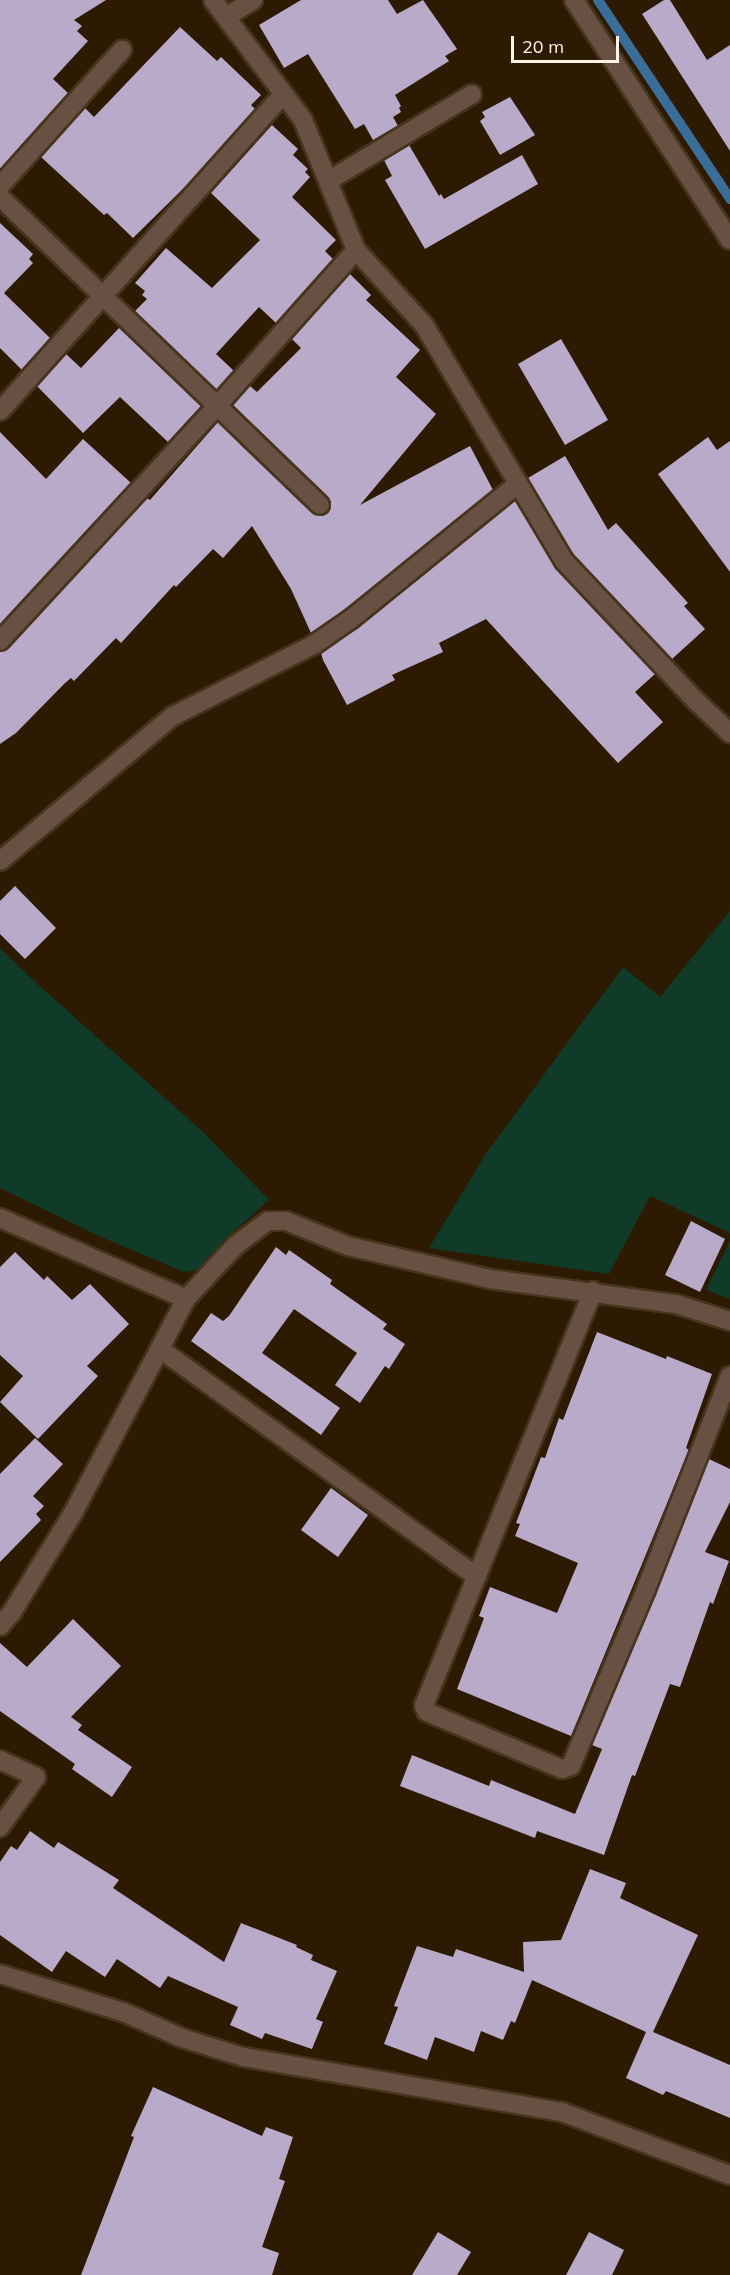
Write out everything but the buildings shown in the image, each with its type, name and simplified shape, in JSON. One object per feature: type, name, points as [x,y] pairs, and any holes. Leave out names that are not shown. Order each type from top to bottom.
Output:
[{"type":"street","points":[[213,0],[303,120],[356,250],[424,325],[564,561],[694,699],[730,733]]},
{"type":"street","points":[[225,17],[254,0]]},
{"type":"street","points":[[574,0],[730,240]]},
{"type":"street","points":[[0,186],[122,50]]},
{"type":"street","points":[[328,181],[472,94]]},
{"type":"street","points":[[0,411],[283,95]]},
{"type":"street","points":[[0,197],[320,505]]},
{"type":"street","points":[[4,629],[217,406],[356,250]]},
{"type":"street","points":[[0,861],[173,716],[315,644],[351,619],[518,484]]},
{"type":"street","points":[[0,1218],[186,1299]]},
{"type":"street","points":[[0,1626],[12,1612],[72,1515],[186,1299],[236,1245],[268,1221],[286,1221],[348,1246],[490,1279],[593,1291],[676,1304],[730,1321]]},
{"type":"street","points":[[593,1291],[424,1706],[427,1712],[562,1769],[571,1766],[646,1589],[730,1376]]},
{"type":"street","points":[[160,1349],[477,1577]]},
{"type":"street","points":[[0,1760],[36,1777],[0,1827]]},
{"type":"street","points":[[0,1974],[123,2012],[182,2037],[243,2057],[562,2112],[730,2175]]},
{"type":"green space","points":[[730,911],[730,1233],[650,1196],[609,1274],[429,1248],[485,1155],[623,967],[660,997]]},
{"type":"green space","points":[[0,948],[204,1133],[269,1200],[228,1236],[197,1270],[184,1272],[101,1237],[0,1188]]},
{"type":"green space","points":[[730,1241],[730,1299],[706,1290]]},
{"type":"waterway","points":[[598,0],[730,199]]}]
